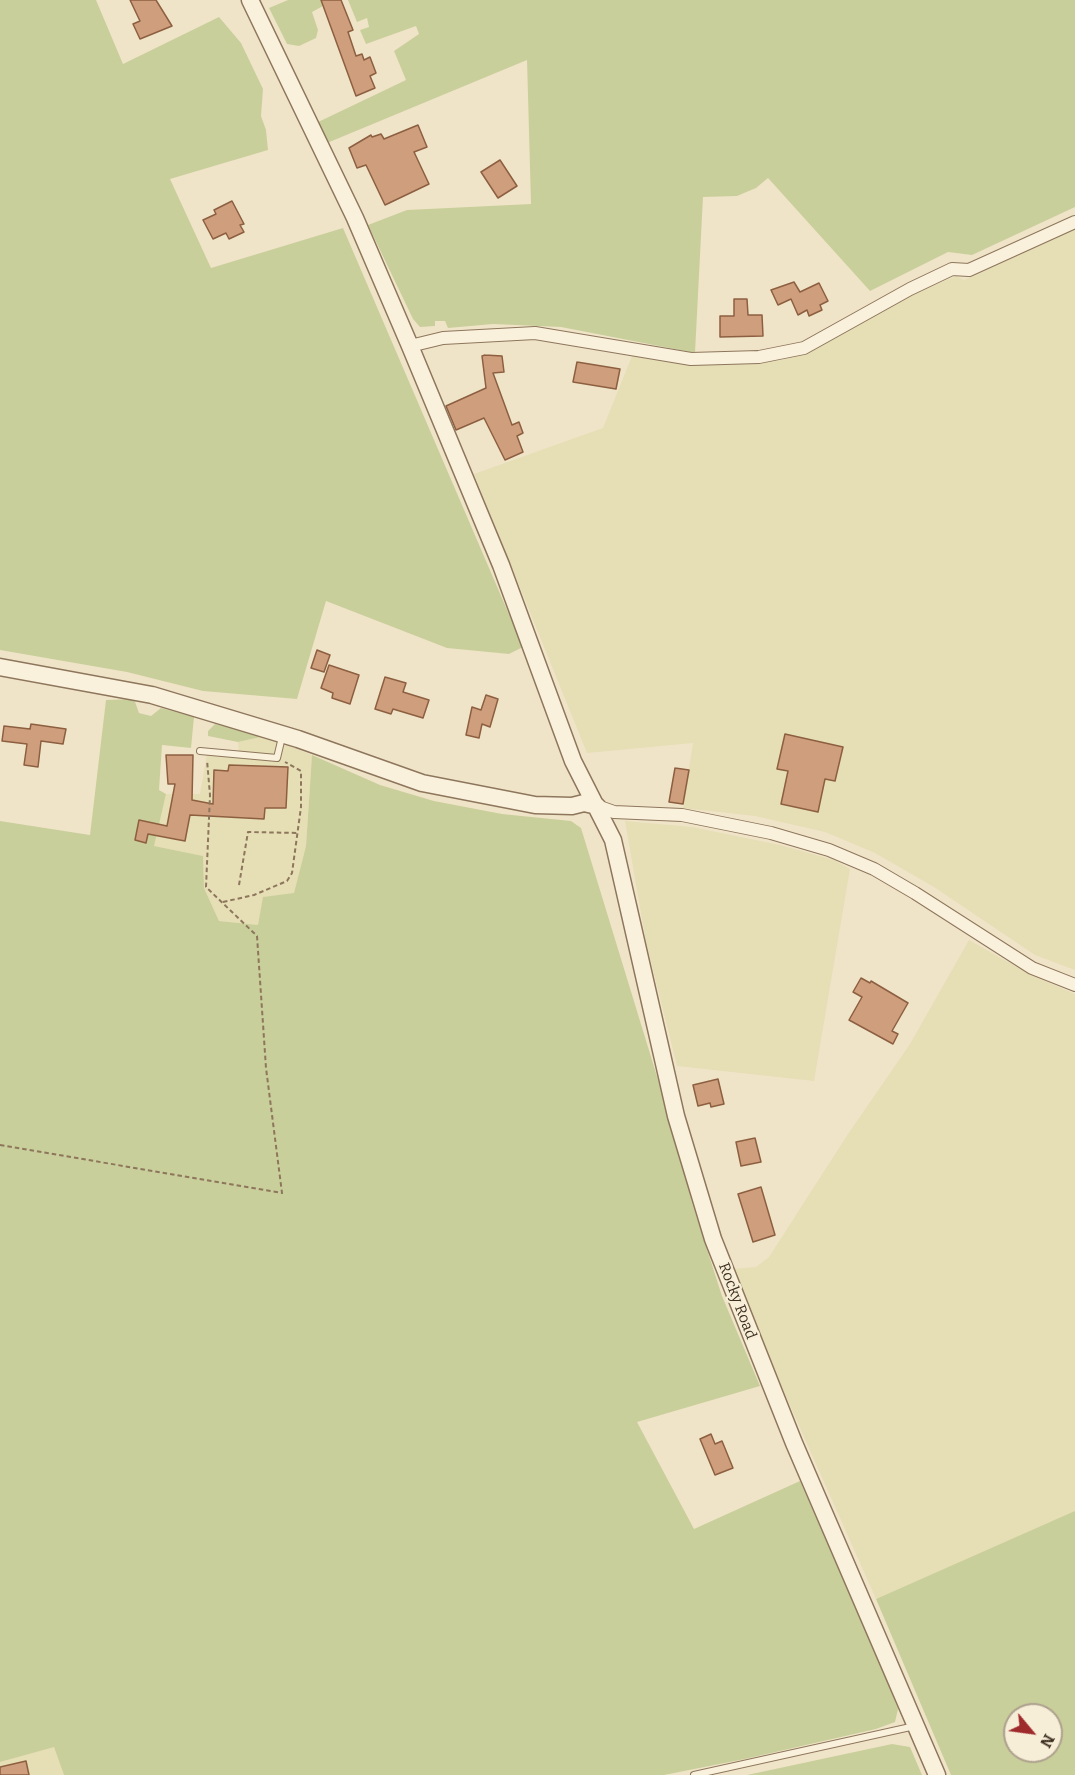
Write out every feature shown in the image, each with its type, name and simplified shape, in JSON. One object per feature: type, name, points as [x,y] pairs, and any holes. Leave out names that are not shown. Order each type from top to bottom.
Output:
[{"type":"street","name":"Rocky Road","points":[[250,0],[355,219],[410,346],[501,565],[573,761],[613,840],[626,888],[676,1116],[713,1239],[794,1443],[937,1775]]},
{"type":"street","points":[[410,346],[443,338],[535,333],[691,359],[759,357],[804,348],[910,289],[952,269],[969,270],[1075,222]]},
{"type":"street","points":[[0,667],[152,695],[283,735],[422,783],[535,805],[572,806],[584,803],[614,812],[692,817],[771,833],[829,850],[874,869],[1032,968],[1075,985]]},
{"type":"lane","points":[[203,751],[277,758],[283,735]]},
{"type":"lane","points":[[694,1775],[916,1726]]},
{"type":"path","points":[[0,1145],[282,1193],[266,1068],[257,936],[206,887],[210,795],[203,751]]},
{"type":"path","points":[[222,902],[254,895],[287,881],[292,873],[298,832],[301,771],[277,758]]},
{"type":"path","points":[[239,885],[248,832],[298,832]]},
{"type":"shaded area","points":[[1075,229],[1075,970],[1035,955],[934,887],[875,853],[825,832],[755,816],[683,808],[693,743],[587,753],[474,474],[603,428],[632,356],[724,365],[782,360],[811,350],[905,298],[956,276],[964,280]]},
{"type":"shaded area","points":[[265,736],[312,755],[306,846],[294,894],[264,897],[258,925],[219,921],[204,888],[203,856],[153,846],[166,794],[200,794],[207,754],[239,755],[238,742]]},
{"type":"shaded area","points":[[625,821],[692,827],[780,845],[834,860],[850,869],[814,1081],[677,1066],[646,942]]},
{"type":"shaded area","points":[[969,940],[1033,976],[1075,994],[1075,1512],[876,1599],[784,1392],[733,1269],[756,1267],[769,1257],[848,1134],[910,1044]]},
{"type":"shaded area","points":[[54,1746],[64,1775],[0,1775],[0,1762]]},
{"type":"green space","points":[[0,0],[96,0],[123,64],[219,17],[241,43],[263,89],[261,116],[266,130],[268,150],[170,179],[211,268],[343,228],[523,647],[509,654],[447,648],[326,601],[297,699],[203,691],[127,672],[0,650]]},
{"type":"green space","points":[[288,0],[321,0],[323,6],[312,12],[318,30],[316,38],[299,46],[287,44],[269,8]]},
{"type":"green space","points":[[348,0],[1075,0],[1075,207],[972,255],[948,252],[870,291],[768,178],[756,188],[737,196],[703,197],[695,353],[561,327],[493,324],[448,328],[445,321],[435,321],[435,326],[420,327],[413,319],[368,225],[407,210],[531,204],[527,60],[327,143],[314,124],[406,80],[394,51],[419,34],[416,26],[366,44],[360,30],[369,27],[367,18],[357,22]]},
{"type":"green space","points":[[134,699],[139,713],[151,716],[161,708],[194,717],[191,748],[162,745],[159,790],[166,794],[154,846],[203,856],[204,888],[219,921],[258,925],[263,897],[294,893],[306,846],[312,755],[380,785],[434,801],[502,814],[571,821],[581,828],[670,1119],[693,1206],[722,1296],[760,1386],[637,1422],[694,1529],[800,1481],[883,1670],[898,1709],[895,1722],[876,1729],[664,1775],[64,1775],[54,1747],[0,1762],[0,821],[90,835],[106,700]]},
{"type":"green space","points":[[215,724],[265,736],[238,742],[208,736],[208,731]]},
{"type":"green space","points":[[1075,1511],[1075,1775],[951,1775],[876,1599]]},
{"type":"green space","points":[[892,1744],[910,1747],[922,1775],[747,1775]]},
{"type":"building","points":[[130,0],[156,0],[172,26],[140,39],[133,24],[140,21]]},
{"type":"building","points":[[321,0],[341,0],[353,30],[348,32],[356,56],[362,54],[364,60],[370,57],[376,73],[370,76],[375,88],[356,96]]},
{"type":"building","points":[[418,125],[427,147],[414,152],[429,184],[385,205],[366,165],[357,168],[349,148],[371,135],[372,137],[381,134],[384,139]]},
{"type":"building","points":[[500,160],[517,186],[498,198],[481,172]]},
{"type":"building","points":[[232,201],[244,224],[240,225],[244,232],[229,239],[226,233],[213,239],[203,220],[216,214],[214,210]]},
{"type":"building","points":[[794,282],[800,292],[819,283],[828,301],[820,305],[822,310],[809,316],[807,310],[798,315],[791,299],[778,305],[771,290]]},
{"type":"building","points":[[734,299],[747,299],[748,315],[762,315],[763,336],[720,337],[720,316],[734,316]]},
{"type":"building","points":[[482,356],[502,356],[504,372],[493,373],[512,425],[519,422],[523,433],[517,436],[523,452],[505,460],[484,418],[456,430],[446,406],[486,388]]},
{"type":"building","points":[[577,362],[620,369],[616,389],[573,382]]},
{"type":"building","points":[[317,650],[330,655],[324,672],[311,668]]},
{"type":"building","points":[[329,665],[359,675],[350,704],[332,698],[333,693],[321,688]]},
{"type":"building","points":[[385,677],[406,683],[403,692],[429,700],[423,718],[393,709],[391,714],[375,709]]},
{"type":"building","points":[[486,695],[498,699],[490,727],[482,724],[479,738],[466,735],[472,707],[481,710]]},
{"type":"building","points":[[31,724],[66,729],[63,744],[41,741],[38,767],[24,765],[27,744],[2,741],[4,726],[30,729]]},
{"type":"building","points":[[785,734],[843,747],[835,781],[825,779],[818,812],[781,804],[788,771],[777,769]]},
{"type":"building","points":[[166,755],[193,755],[192,800],[213,804],[214,770],[228,771],[229,765],[288,767],[286,808],[265,808],[264,819],[190,815],[185,841],[148,834],[146,843],[135,840],[139,820],[167,826],[175,784],[168,784]]},
{"type":"building","points":[[675,768],[689,770],[683,804],[669,802]]},
{"type":"building","points":[[861,978],[870,983],[871,981],[908,1003],[892,1031],[898,1034],[893,1044],[849,1020],[862,997],[853,992]]},
{"type":"building","points":[[718,1079],[724,1104],[711,1107],[710,1103],[698,1106],[693,1085]]},
{"type":"building","points":[[755,1138],[761,1162],[741,1166],[736,1142]]},
{"type":"building","points":[[761,1187],[775,1235],[753,1242],[738,1194]]},
{"type":"building","points":[[711,1434],[715,1444],[722,1441],[733,1468],[715,1475],[700,1439]]},
{"type":"building","points":[[26,1761],[29,1775],[0,1775],[0,1767]]}]
